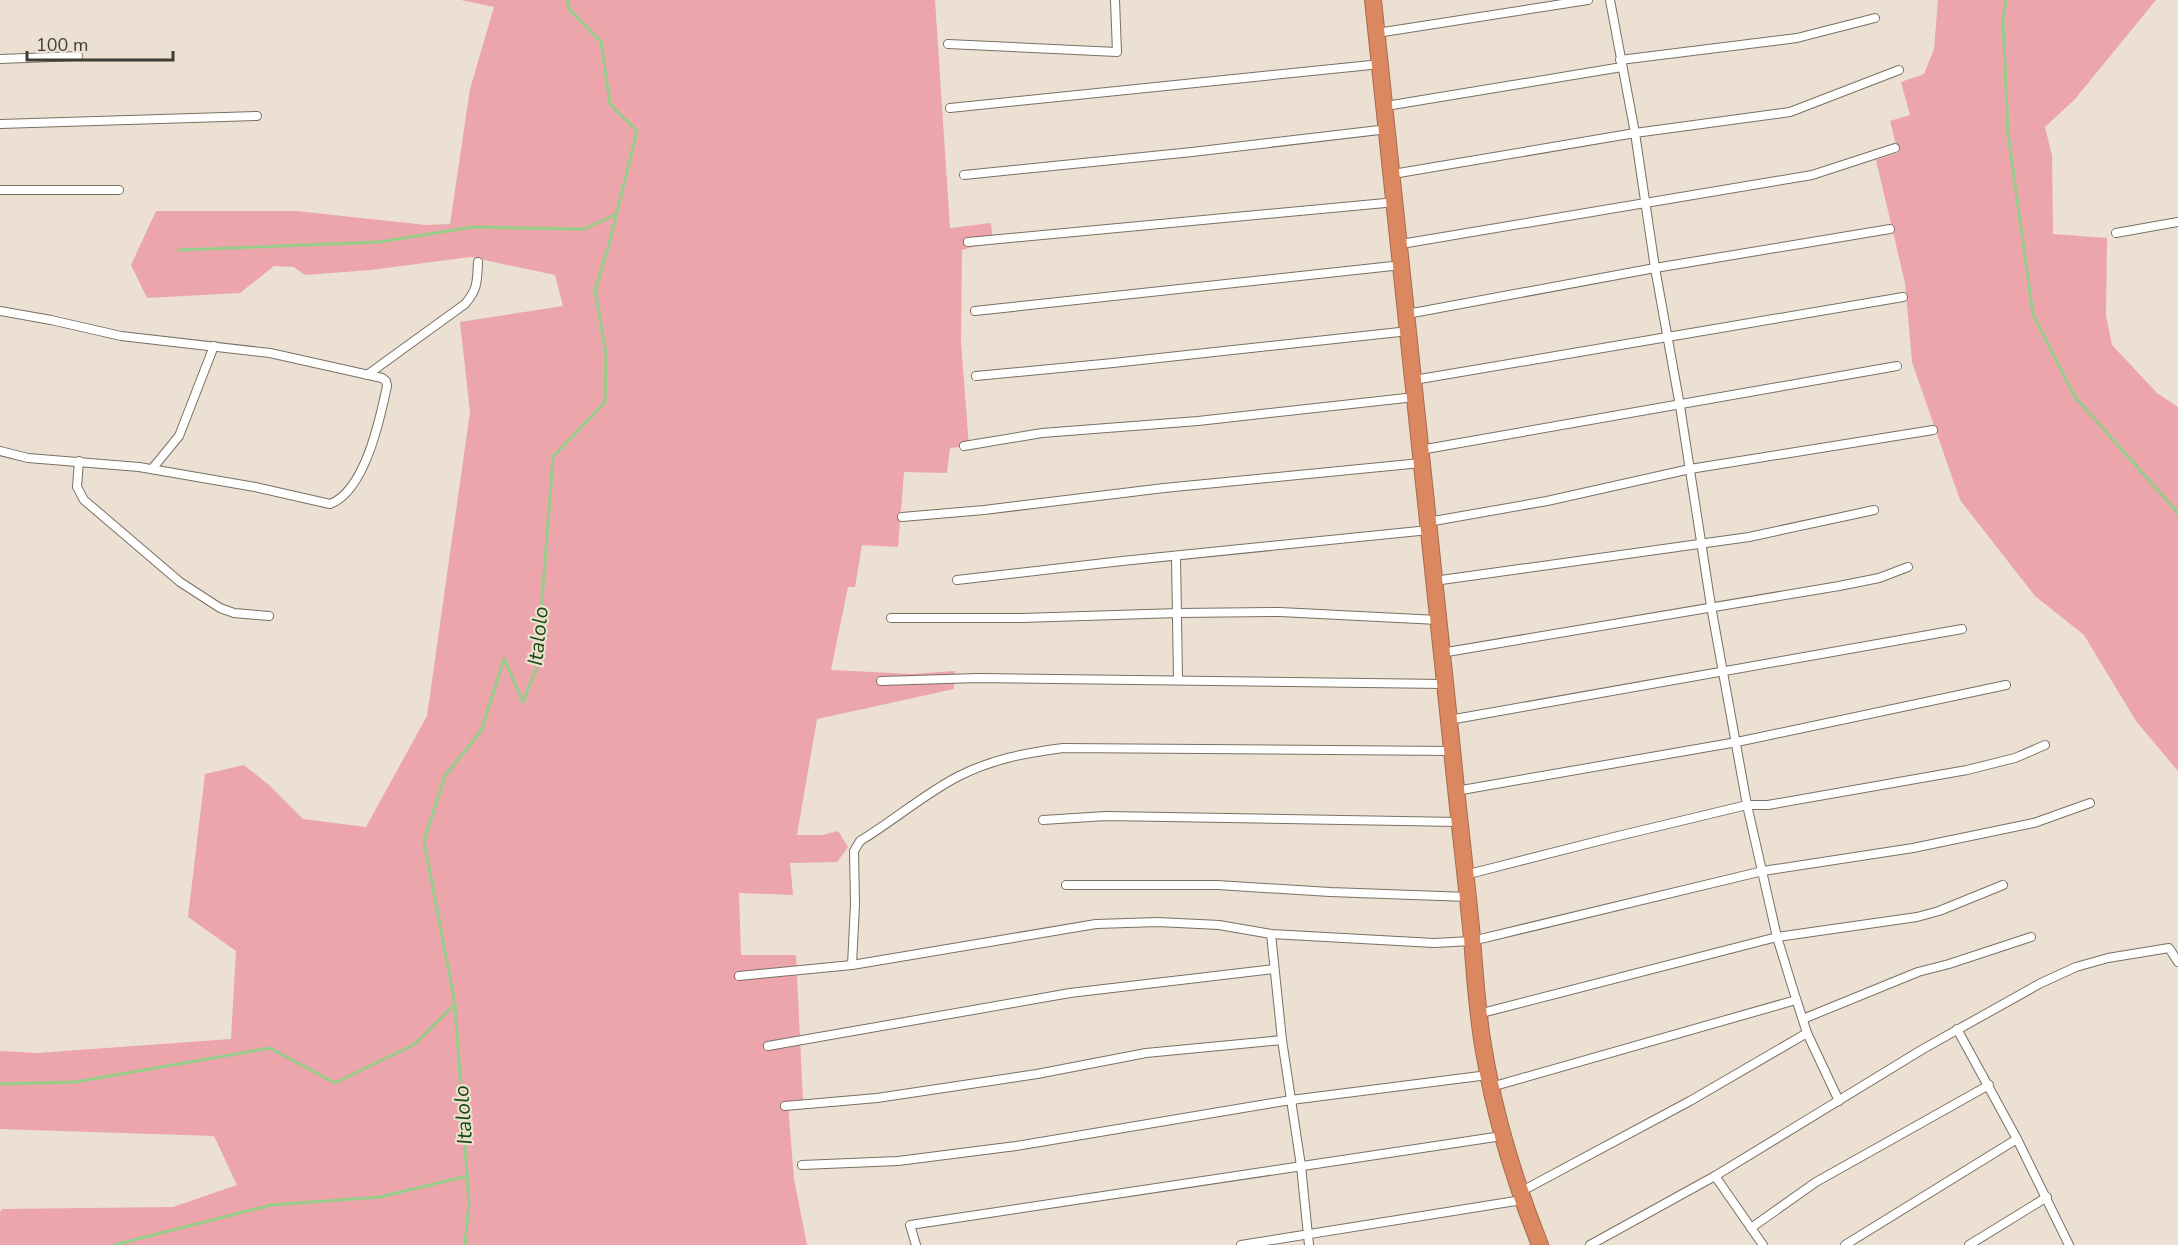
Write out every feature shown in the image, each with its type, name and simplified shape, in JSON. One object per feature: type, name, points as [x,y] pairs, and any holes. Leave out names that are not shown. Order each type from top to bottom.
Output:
[{"type":"highway","points":[[1373,0],[1401,244],[1443,684],[1466,875],[1478,1014],[1502,1136],[1521,1196],[1540,1245]]},
{"type":"street","points":[[948,44],[1117,52],[1115,0]]},
{"type":"street","points":[[1377,33],[1588,0]]},
{"type":"street","points":[[1610,0],[1635,133],[1711,606],[1748,805],[1777,937],[1796,1000],[1808,1033],[1839,1101]]},
{"type":"street","points":[[1386,106],[1621,64],[1797,38],[1875,18]]},
{"type":"street","points":[[0,59],[78,56]]},
{"type":"street","points":[[950,108],[1381,64]]},
{"type":"street","points":[[1393,174],[1635,133],[1790,112],[1899,70]]},
{"type":"street","points":[[0,124],[257,116]]},
{"type":"street","points":[[964,175],[1388,129]]},
{"type":"street","points":[[1401,244],[1812,175],[1895,147]]},
{"type":"street","points":[[0,190],[119,190]]},
{"type":"street","points":[[968,242],[1396,202]]},
{"type":"street","points":[[2116,233],[2178,222]]},
{"type":"street","points":[[976,376],[1113,363],[1408,323],[1655,268],[1890,229]]},
{"type":"street","points":[[367,375],[465,304],[475,293],[478,262]]},
{"type":"street","points":[[975,310],[1403,265]]},
{"type":"street","points":[[1414,380],[1903,297]]},
{"type":"street","points":[[0,311],[121,336],[270,353],[367,375],[386,381],[387,386],[374,439],[363,465],[346,493],[337,501],[323,503],[255,487],[152,469],[28,458],[0,451]]},
{"type":"street","points":[[152,469],[179,436],[214,346]]},
{"type":"street","points":[[902,517],[984,510],[1421,457],[1897,366]]},
{"type":"street","points":[[964,446],[1042,433],[1198,421],[1415,397]]},
{"type":"street","points":[[957,580],[1429,526],[1690,469],[1933,430]]},
{"type":"street","points":[[79,461],[76,488],[84,500],[180,582],[220,608],[234,613],[269,615]]},
{"type":"street","points":[[1433,581],[1749,537],[1874,510]]},
{"type":"street","points":[[1176,556],[1178,680]]},
{"type":"street","points":[[1441,653],[1839,586],[1879,578],[1908,567]]},
{"type":"street","points":[[891,618],[1022,618],[1280,612],[1438,620]]},
{"type":"street","points":[[1449,720],[1962,629]]},
{"type":"street","points":[[881,681],[978,678],[1443,684]]},
{"type":"street","points":[[1456,790],[1737,742],[2006,685]]},
{"type":"street","points":[[1466,875],[1748,805],[1768,805],[1967,770],[2015,758],[2044,745]]},
{"type":"street","points":[[852,965],[855,904],[854,851],[860,841],[957,777],[1004,758],[1063,748],[1452,751]]},
{"type":"street","points":[[739,976],[852,965],[1096,924],[1158,922],[1219,925],[1271,934],[1434,943],[1472,941],[1763,871],[1913,848],[2012,828],[2034,823],[2090,803]]},
{"type":"street","points":[[1043,820],[1106,816],[1458,822]]},
{"type":"street","points":[[1066,885],[1216,885],[1467,897]]},
{"type":"street","points":[[1478,1014],[1777,937],[1917,917],[1939,911],[2003,885]]},
{"type":"street","points":[[1271,934],[1282,1040],[1301,1166],[1309,1240]]},
{"type":"street","points":[[1803,1019],[1918,972],[2031,937]]},
{"type":"street","points":[[1590,1245],[1714,1176],[1957,1029],[2042,983],[2076,967],[2129,953],[2169,948],[2178,962]]},
{"type":"street","points":[[768,1046],[1070,993],[1274,969]]},
{"type":"street","points":[[802,1165],[898,1161],[992,1149],[1291,1100],[1490,1081],[1796,1000]]},
{"type":"street","points":[[1957,1029],[2018,1139],[2069,1245]]},
{"type":"street","points":[[1241,1245],[1309,1240],[1521,1196],[1808,1033]]},
{"type":"street","points":[[785,1106],[889,1096],[1037,1074],[1146,1053],[1282,1040]]},
{"type":"street","points":[[1751,1228],[1816,1182],[1989,1085]]},
{"type":"street","points":[[916,1245],[910,1225],[1502,1136]]},
{"type":"street","points":[[1845,1245],[2018,1139]]},
{"type":"street","points":[[1714,1176],[1763,1245]]},
{"type":"street","points":[[1969,1245],[2047,1197]]},
{"type":"shaded area","points":[[461,0],[935,0],[950,228],[991,223],[993,241],[962,250],[961,343],[969,446],[950,448],[947,473],[904,472],[898,547],[862,545],[855,587],[848,587],[831,670],[912,674],[955,671],[954,689],[817,719],[797,835],[823,835],[838,831],[848,847],[837,862],[790,863],[793,895],[739,893],[741,955],[796,955],[803,1100],[788,1104],[794,1179],[807,1245],[0,1245],[0,1212],[2,1209],[173,1207],[237,1185],[214,1136],[0,1129],[0,1051],[37,1053],[231,1039],[236,951],[188,917],[205,774],[244,765],[269,785],[303,819],[366,827],[427,716],[470,412],[460,322],[563,306],[555,275],[470,257],[371,270],[305,275],[294,267],[274,266],[240,293],[147,298],[131,265],[156,211],[296,211],[426,225],[450,224],[470,89],[494,7]]},
{"type":"shaded area","points":[[1938,0],[2156,0],[2075,99],[2045,127],[2052,155],[2053,234],[2107,238],[2106,316],[2112,345],[2157,393],[2178,407],[2178,771],[2136,721],[2084,635],[2035,596],[1960,500],[1912,362],[1905,283],[1876,160],[1898,153],[1890,121],[1910,115],[1901,82],[1924,74],[1934,49]]},
{"type":"waterway","name":"Italolo","points":[[465,1245],[469,1203],[455,1004],[424,841],[445,776],[481,731],[504,659],[523,702],[537,667],[553,457],[605,402],[606,354],[595,290],[608,248],[637,131],[610,104],[601,42],[570,10],[567,0]]},
{"type":"waterway","points":[[2006,0],[2003,21],[2008,133],[2033,315],[2075,397],[2178,513]]},
{"type":"waterway","points":[[179,250],[379,242],[473,227],[584,229],[615,215]]},
{"type":"waterway","points":[[0,1084],[75,1082],[270,1048],[335,1083],[415,1044],[455,1004]]},
{"type":"waterway","points":[[114,1245],[271,1205],[380,1197],[467,1176]]}]
